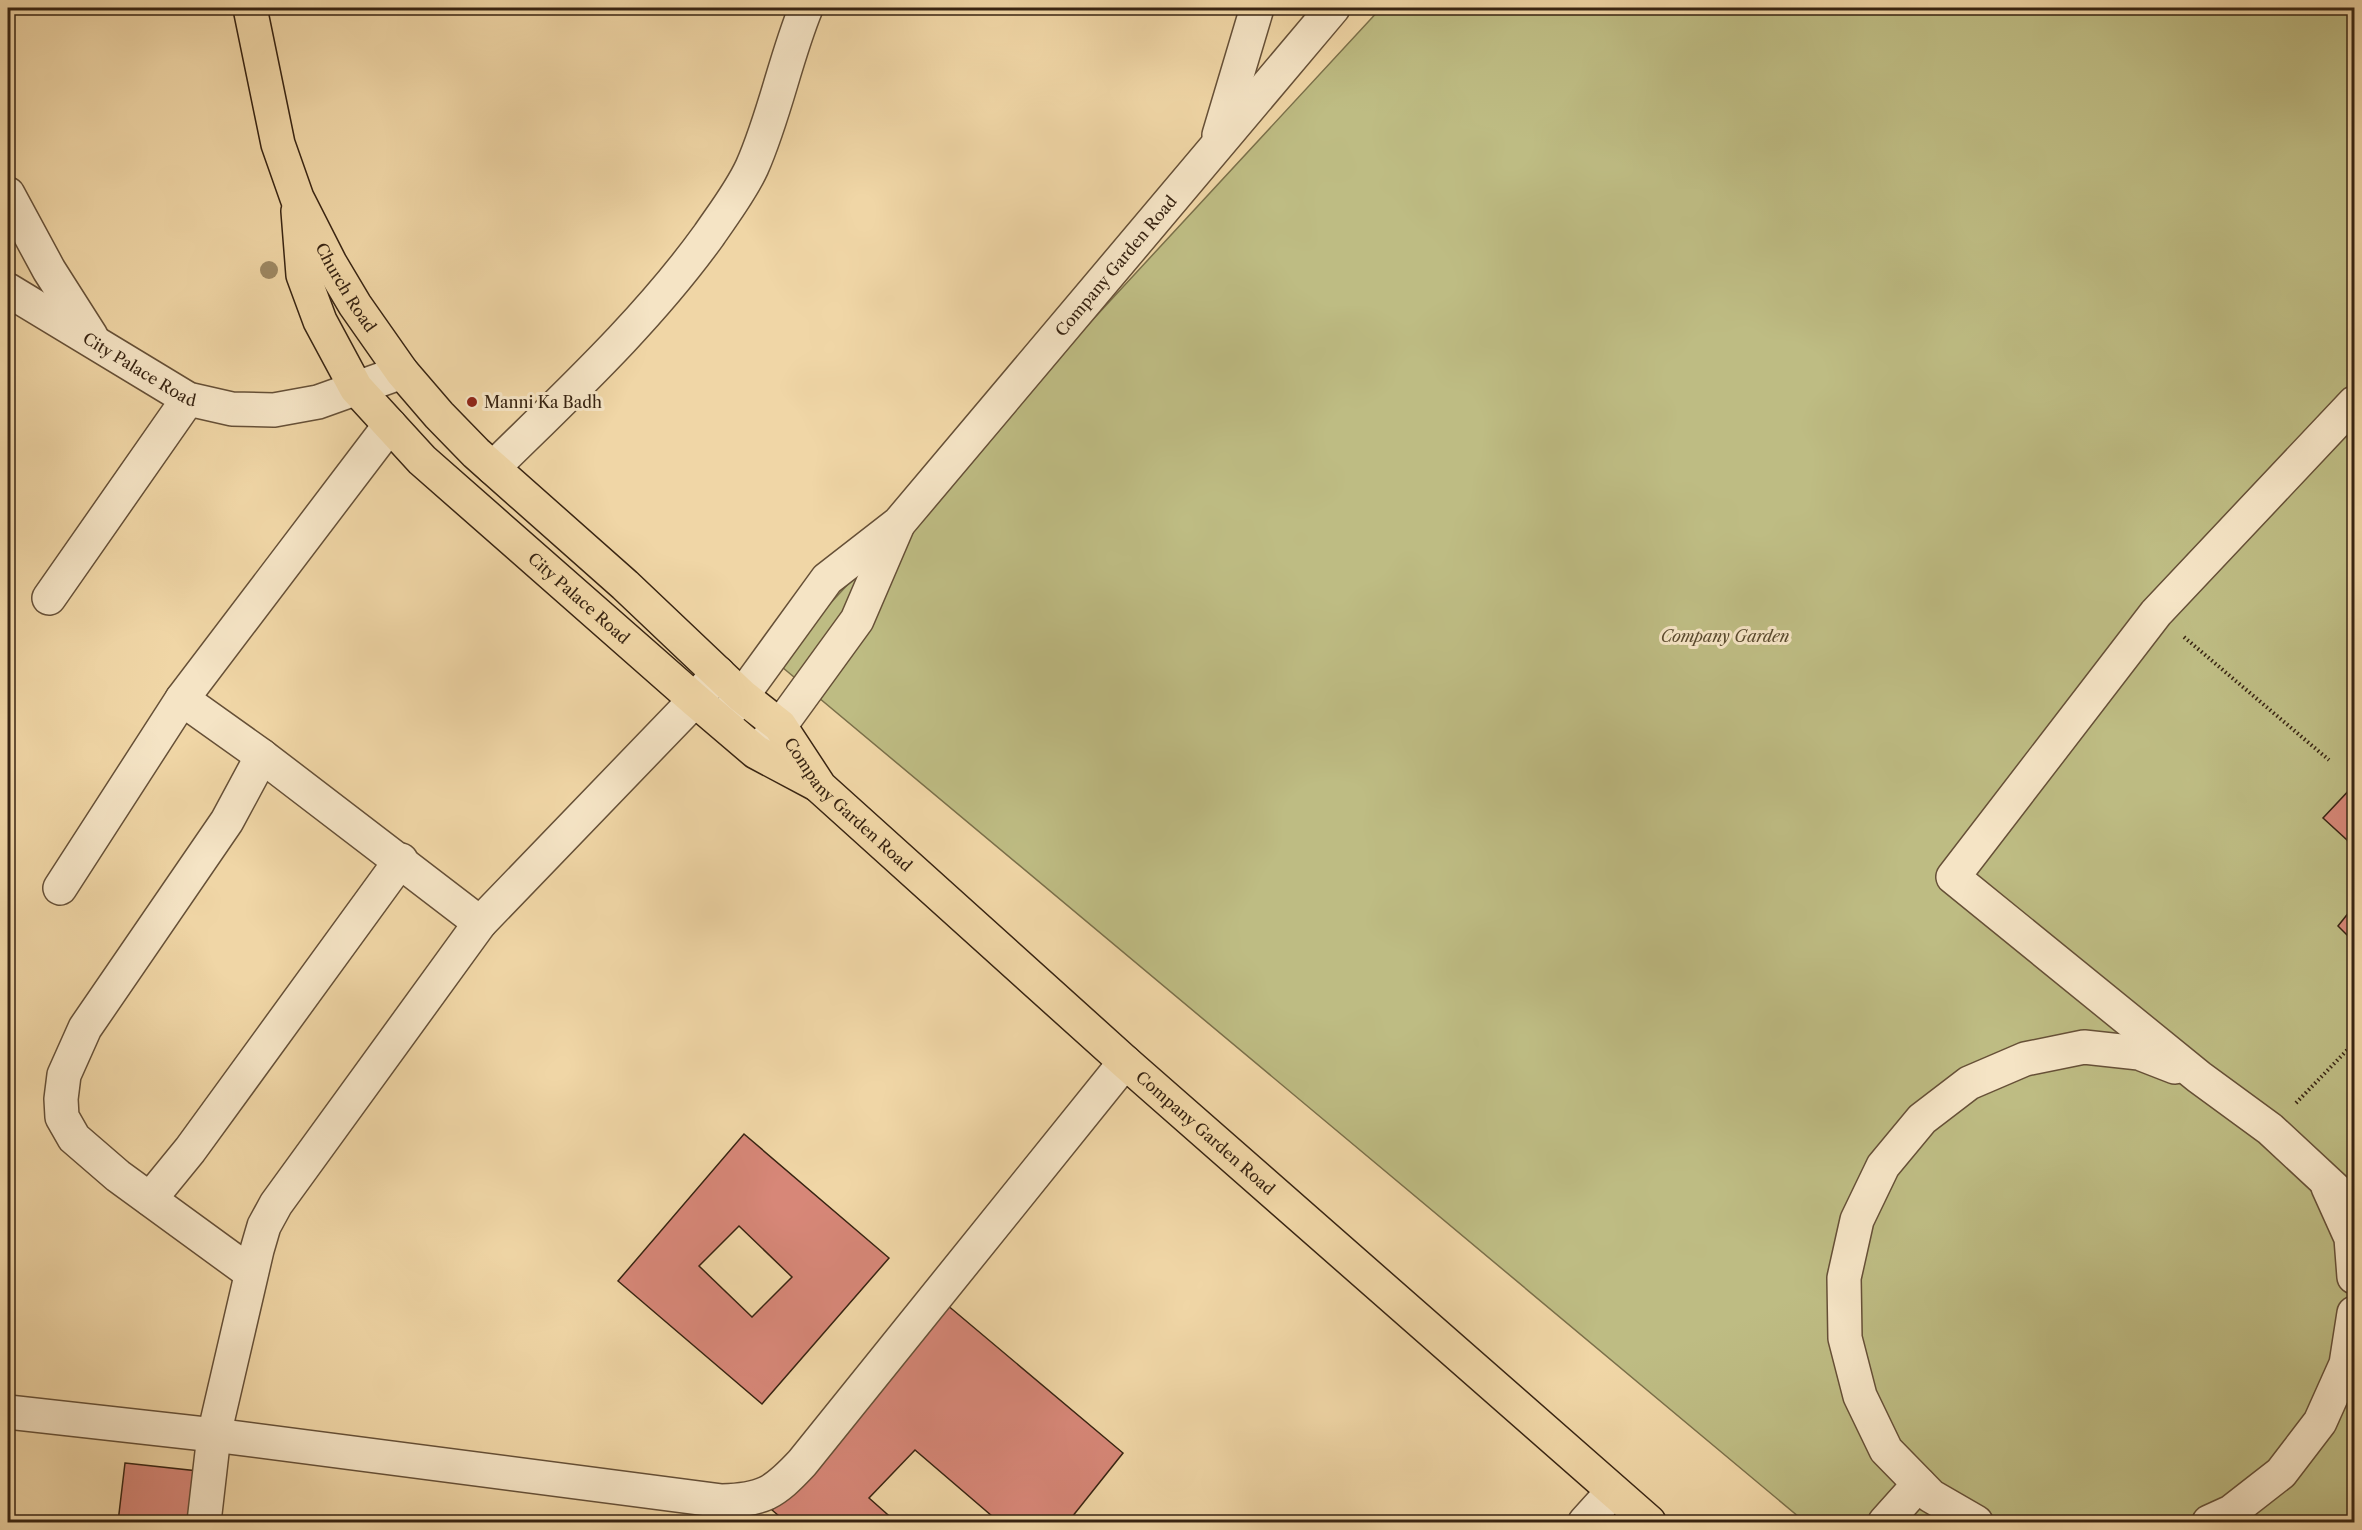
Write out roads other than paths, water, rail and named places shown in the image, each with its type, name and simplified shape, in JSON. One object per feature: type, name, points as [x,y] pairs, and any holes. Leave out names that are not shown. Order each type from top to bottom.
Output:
[{"type":"main road","name":"Church Road","points":[[250,8],[278,144],[297,198],[330,263],[355,305],[402,372]]},
{"type":"main road","name":"Church Road","points":[[297,198],[303,275],[320,321],[356,388]]},
{"type":"main road","points":[[402,372],[439,415],[493,468],[626,585],[742,696]]},
{"type":"main road","name":"City Palace Road","points":[[356,388],[422,460],[694,700],[756,752],[820,787]]},
{"type":"main road","name":"Company Garden Road","points":[[742,696],[780,726],[820,787],[1125,1062],[1649,1522]]},
{"type":"street","points":[[493,468],[610,352],[666,290],[734,200],[752,168],[768,126],[796,32],[806,8]]},
{"type":"street","points":[[1215,148],[1257,8]]},
{"type":"street","name":"Company Garden Road","points":[[720,721],[742,696],[827,579],[899,523],[1333,8]]},
{"type":"street","points":[[8,194],[49,270],[95,342]]},
{"type":"street","name":"City Palace Road","points":[[8,290],[188,399],[232,408],[274,410],[318,402],[402,372]]},
{"type":"street","points":[[49,598],[188,399]]},
{"type":"street","points":[[2355,403],[2156,613],[1953,877],[2199,1077],[2270,1129],[2326,1183],[2355,1207]]},
{"type":"street","points":[[60,888],[182,699],[390,425]]},
{"type":"street","name":"Company Garden Road","points":[[756,752],[780,726],[857,620],[899,523]]},
{"type":"street","points":[[204,1522],[214,1435],[251,1273],[264,1226],[276,1204],[480,923],[718,673]]},
{"type":"street","points":[[182,699],[401,860],[480,923]]},
{"type":"street","points":[[251,1273],[118,1176],[75,1138],[62,1117],[61,1099],[64,1075],[85,1028],[227,820],[262,756]]},
{"type":"street","points":[[150,1199],[190,1150],[401,860]]},
{"type":"street","points":[[1976,1522],[1931,1496],[1886,1450],[1860,1396],[1845,1338],[1844,1278],[1857,1220],[1883,1166],[1922,1119],[1969,1083],[2025,1059],[2084,1047],[2139,1053],[2199,1077]]},
{"type":"street","points":[[8,1412],[214,1435],[722,1501],[744,1500],[766,1495],[785,1481],[802,1463],[1125,1062]]},
{"type":"street","points":[[2326,1183],[2351,1238],[2355,1277]]},
{"type":"street","points":[[2208,1522],[2231,1512],[2281,1473],[2320,1422],[2346,1364],[2355,1313]]},
{"type":"street","points":[[1885,1522],[1919,1484]]},
{"type":"street","points":[[1585,1522],[1613,1491]]},
{"type":"place","name":"Manni Ka Badh","points":[[472,402]]},
{"type":"park label","name":"Company Garden","points":[[1725,636]]}]
